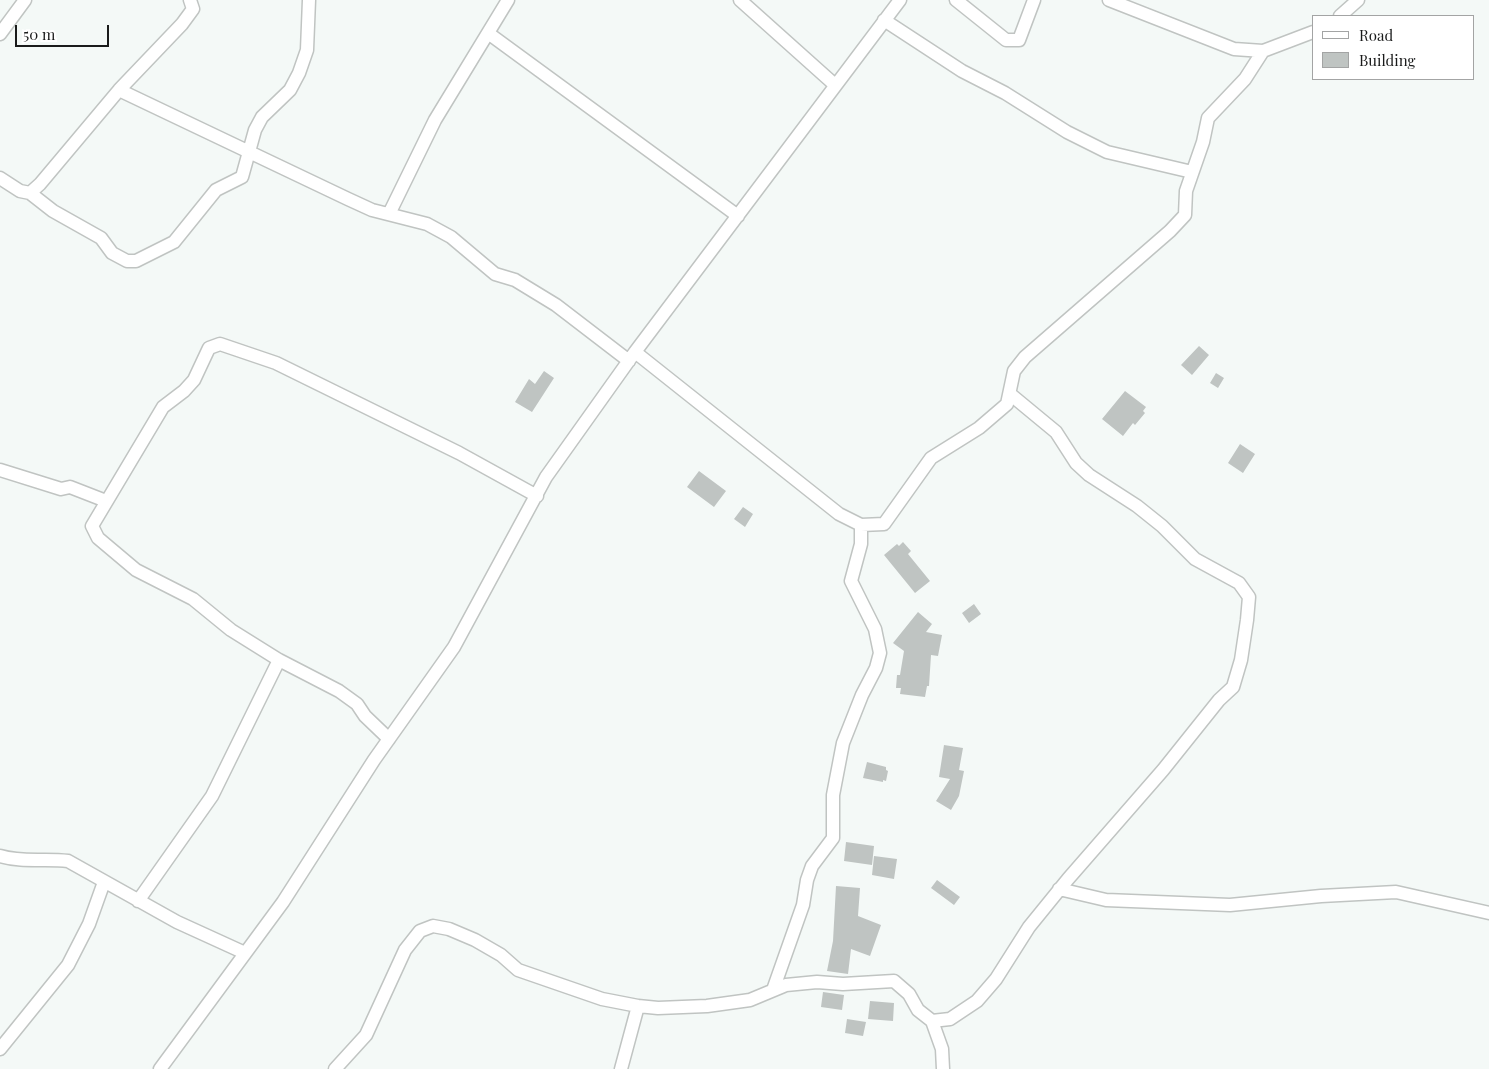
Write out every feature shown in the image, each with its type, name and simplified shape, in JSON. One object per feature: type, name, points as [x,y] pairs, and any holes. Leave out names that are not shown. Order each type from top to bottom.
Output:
[{"type":"street","points":[[0,34],[26,0]]},
{"type":"street","points":[[30,193],[119,90],[182,24],[193,8],[190,0]]},
{"type":"street","points":[[0,178],[20,191],[30,193],[53,211],[101,238],[112,253],[127,261],[136,261],[174,242],[216,190],[242,176],[248,151],[262,117],[290,90],[299,73],[307,50],[309,0]]},
{"type":"street","points":[[389,214],[435,120],[508,0]]},
{"type":"street","points":[[740,0],[835,85]]},
{"type":"street","points":[[160,1069],[283,902],[389,739],[454,648],[546,477],[632,357],[900,0]]},
{"type":"street","points":[[956,0],[1006,40],[1019,40],[1034,0]]},
{"type":"street","points":[[1109,0],[1234,49],[1263,51],[1312,32]]},
{"type":"street","points":[[1341,15],[1358,0]]},
{"type":"street","points":[[884,20],[962,72],[1005,93],[1067,132],[1099,148],[1108,152],[1192,172]]},
{"type":"street","points":[[488,32],[738,216]]},
{"type":"street","points":[[119,90],[348,199],[389,214],[427,224],[451,237],[495,274],[515,280],[556,305],[632,357],[839,514],[861,525],[884,524],[931,458],[979,428],[1007,404],[1014,370],[1025,357],[1170,231],[1185,215],[1186,191],[1203,142],[1208,118],[1244,79],[1263,51]]},
{"type":"street","points":[[389,739],[364,716],[357,704],[340,691],[279,660],[231,630],[193,600],[136,570],[114,554],[98,538],[92,526],[106,501],[163,407],[184,391],[194,380],[209,348],[220,344],[276,363],[459,453],[536,496]]},
{"type":"street","points":[[932,1021],[950,1019],[977,1001],[996,979],[1029,927],[1059,889],[1163,770],[1219,700],[1233,687],[1241,660],[1249,597],[1239,582],[1195,559],[1162,526],[1137,506],[1089,475],[1076,463],[1056,432],[1010,394]]},
{"type":"street","points":[[0,470],[61,488],[75,488],[106,501]]},
{"type":"street","points":[[773,990],[804,905],[807,880],[812,866],[833,838],[833,795],[843,743],[862,695],[876,668],[880,653],[875,629],[852,581],[861,544],[861,525]]},
{"type":"street","points":[[138,901],[212,796],[279,660]]},
{"type":"street","points":[[0,856],[12,860],[33,861],[50,859],[68,861],[177,922],[245,953]]},
{"type":"street","points":[[0,1049],[68,965],[89,924],[104,882]]},
{"type":"street","points":[[1059,889],[1106,900],[1230,905],[1305,897],[1396,892],[1489,913]]},
{"type":"street","points":[[335,1069],[366,1035],[405,950],[420,931],[433,926],[449,929],[475,940],[501,955],[518,970],[594,997],[638,1006],[658,1008],[707,1006],[750,1000],[786,985],[816,982],[842,984],[894,981],[909,994],[918,1010],[932,1021],[942,1049],[943,1069]]},
{"type":"street","points":[[621,1069],[638,1006]]},
{"type":"building","points":[[1199,346],[1209,355],[1192,375],[1181,365]]},
{"type":"building","points":[[544,371],[554,378],[532,412],[515,402],[529,379],[535,384]]},
{"type":"building","points":[[1216,373],[1224,378],[1218,388],[1210,383]]},
{"type":"building","points":[[1125,391],[1146,407],[1143,411],[1145,413],[1135,425],[1133,423],[1123,436],[1102,419]]},
{"type":"building","points":[[1240,444],[1255,454],[1243,473],[1228,463]]},
{"type":"building","points":[[699,471],[726,491],[714,507],[687,487]]},
{"type":"building","points":[[743,507],[753,514],[745,527],[734,519]]},
{"type":"building","points":[[903,542],[911,551],[908,554],[930,581],[915,593],[884,555],[897,544],[899,546]]},
{"type":"building","points":[[974,604],[981,614],[969,623],[962,613]]},
{"type":"building","points":[[918,612],[932,624],[926,632],[942,635],[938,656],[931,655],[929,686],[927,686],[925,697],[900,694],[901,688],[896,688],[897,675],[900,675],[904,651],[893,643]]},
{"type":"building","points":[[944,745],[963,748],[959,770],[964,771],[959,796],[951,810],[936,801],[950,779],[939,777]]},
{"type":"building","points":[[867,762],[886,767],[888,771],[886,781],[863,778]]},
{"type":"building","points":[[846,842],[874,846],[872,865],[844,861]]},
{"type":"building","points":[[874,856],[897,859],[894,879],[872,875]]},
{"type":"building","points":[[937,880],[960,897],[954,905],[931,888]]},
{"type":"building","points":[[836,886],[860,888],[858,916],[881,925],[870,956],[851,949],[848,974],[827,971],[833,941]]},
{"type":"building","points":[[823,992],[844,995],[842,1010],[821,1007]]},
{"type":"building","points":[[870,1001],[894,1003],[893,1021],[868,1019]]},
{"type":"building","points":[[847,1019],[866,1022],[863,1036],[845,1033]]}]
